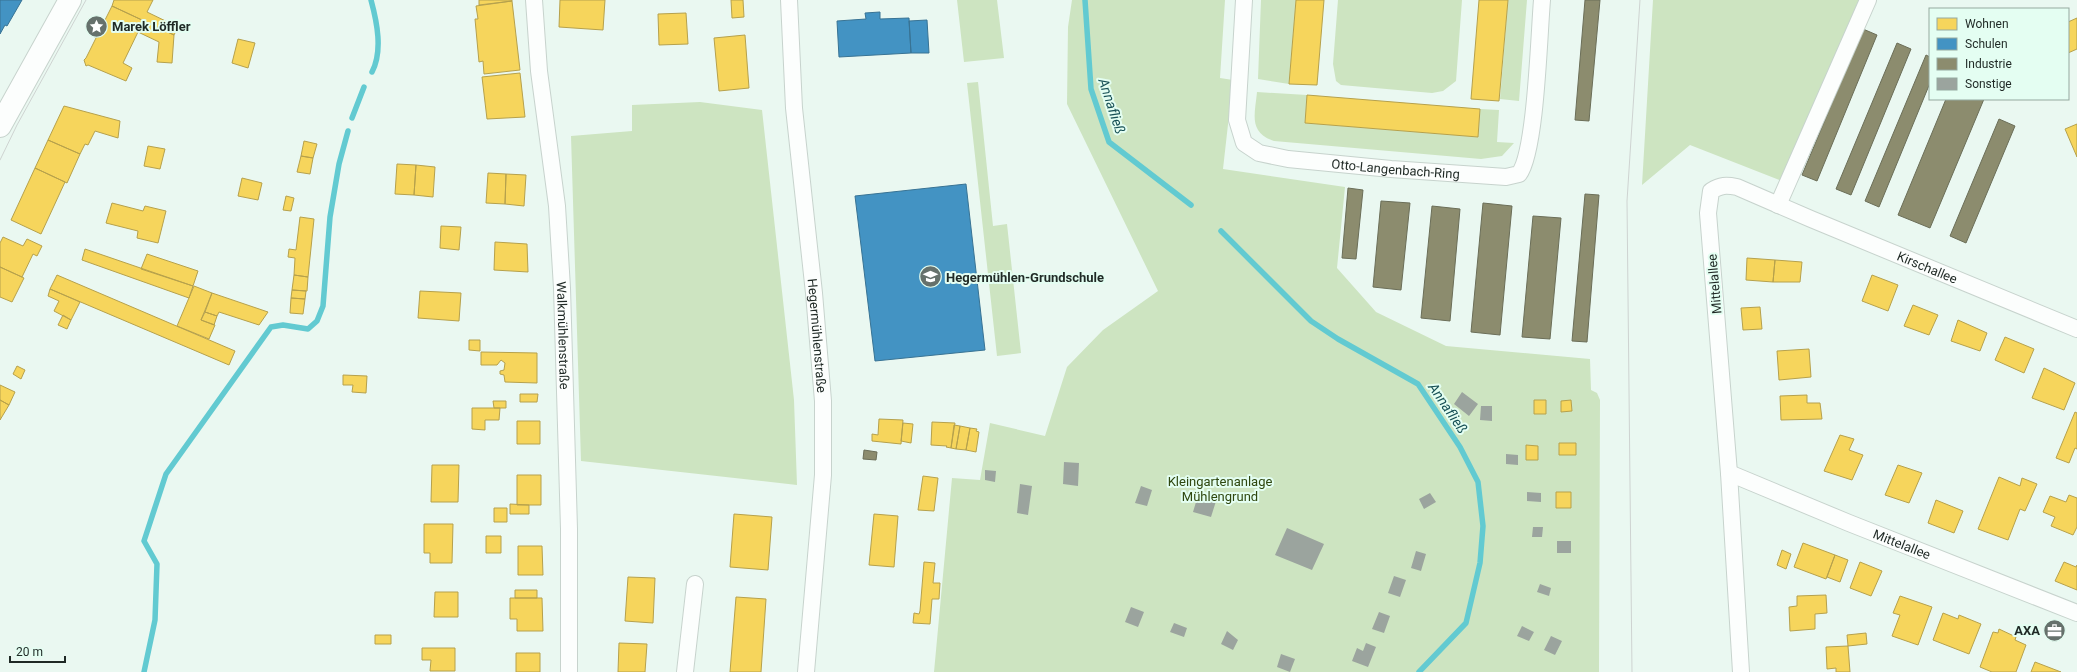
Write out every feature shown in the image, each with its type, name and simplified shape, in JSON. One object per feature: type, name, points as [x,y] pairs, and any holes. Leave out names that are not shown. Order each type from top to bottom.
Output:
[{"type":"street","points":[[0,126],[70,0]]},
{"type":"street","name":"Walkmühlenstraße","points":[[534,0],[539,71],[555,190],[562,288],[569,529],[569,672]]},
{"type":"street","name":"Hegermühlenstraße","points":[[789,0],[794,108],[814,293],[823,401],[823,475],[806,672]]},
{"type":"street","name":"Otto-Langenbach-Ring","points":[[1244,0],[1237,120],[1244,143],[1259,153],[1288,159],[1391,169],[1506,177],[1519,174],[1526,160],[1533,108],[1542,0]]},
{"type":"street","points":[[1778,205],[1868,0]]},
{"type":"street","name":"Kirschallee","points":[[1711,191],[1719,186],[1727,185],[2077,329]]},
{"type":"street","name":"Mittelallee","points":[[1711,191],[1708,213],[1729,473],[1742,672]]},
{"type":"street","name":"Mittelallee","points":[[1729,473],[1849,523],[2077,613]]},
{"type":"street","points":[[686,672],[694,584]]},
{"type":"green space","points":[[957,0],[997,0],[1004,58],[964,62]]},
{"type":"green space","name":"Kleingartenanlage Mühlengrund","points":[[1072,0],[1225,0],[1220,78],[1233,80],[1223,169],[1345,187],[1337,268],[1376,312],[1446,346],[1590,359],[1591,390],[1597,393],[1600,400],[1599,672],[934,672],[952,478],[980,480],[990,423],[1045,436],[1067,367],[1103,330],[1158,291],[1067,104],[1068,27]]},
{"type":"green space","points":[[1261,0],[1296,0],[1289,84],[1258,79]]},
{"type":"green space","points":[[1338,0],[1462,0],[1456,81],[1443,91],[1432,93],[1341,85],[1336,81],[1333,64]]},
{"type":"green space","points":[[1508,0],[1527,0],[1519,101],[1500,99]]},
{"type":"green space","points":[[1653,0],[1864,0],[1782,181],[1690,145],[1642,185]]},
{"type":"green space","points":[[978,82],[993,226],[1007,224],[1021,353],[997,356],[967,83]]},
{"type":"green space","points":[[1257,92],[1307,95],[1305,123],[1478,137],[1480,109],[1499,110],[1497,142],[1514,143],[1502,156],[1481,159],[1274,141],[1260,133],[1257,127],[1255,115]]},
{"type":"green space","points":[[700,102],[762,110],[794,400],[797,485],[581,461],[571,136],[632,131],[632,105]]},
{"type":"building: Wohnen","points":[[114,0],[153,0],[147,12],[178,27],[174,35],[112,6]]},
{"type":"building: Wohnen","points":[[479,0],[512,0],[512,1],[479,5]]},
{"type":"building: Wohnen","points":[[560,0],[605,0],[603,30],[559,27]]},
{"type":"building: Wohnen","points":[[731,0],[743,0],[744,17],[732,18]]},
{"type":"building: Wohnen","points":[[1296,0],[1324,0],[1317,85],[1289,84]]},
{"type":"building: Wohnen","points":[[1479,0],[1508,0],[1499,101],[1471,99]]},
{"type":"building: Wohnen","points":[[512,1],[520,70],[484,74],[483,61],[479,62],[475,19],[478,19],[476,6]]},
{"type":"building: Wohnen","points":[[112,6],[174,35],[172,63],[157,62],[159,42],[138,32],[123,63],[132,68],[126,81],[88,65],[86,66],[84,60]]},
{"type":"building: Wohnen","points":[[686,13],[688,44],[659,45],[658,14]]},
{"type":"building: Wohnen","points":[[2077,18],[2077,49],[2069,53],[2069,22]]},
{"type":"building: Wohnen","points":[[745,35],[749,88],[719,91],[714,38]]},
{"type":"building: Wohnen","points":[[238,39],[255,43],[248,68],[232,63]]},
{"type":"building: Wohnen","points":[[520,73],[525,117],[487,119],[482,77]]},
{"type":"building: Wohnen","points":[[1307,95],[1480,109],[1478,137],[1305,123]]},
{"type":"building: Wohnen","points":[[64,106],[120,121],[118,138],[95,131],[88,145],[85,144],[80,154],[48,140]]},
{"type":"building: Wohnen","points":[[2077,124],[2077,157],[2065,129]]},
{"type":"building: Wohnen","points":[[48,140],[80,154],[67,183],[35,168]]},
{"type":"building: Wohnen","points":[[304,141],[317,144],[313,158],[301,156]]},
{"type":"building: Wohnen","points":[[148,146],[165,149],[160,169],[144,166]]},
{"type":"building: Wohnen","points":[[301,156],[313,158],[310,174],[297,172]]},
{"type":"building: Wohnen","points":[[397,164],[416,165],[414,195],[395,194]]},
{"type":"building: Wohnen","points":[[416,165],[435,167],[433,197],[414,195]]},
{"type":"building: Wohnen","points":[[35,168],[65,182],[41,234],[11,220]]},
{"type":"building: Wohnen","points":[[488,173],[506,174],[505,204],[486,203]]},
{"type":"building: Wohnen","points":[[506,174],[526,175],[524,206],[505,204]]},
{"type":"building: Wohnen","points":[[242,178],[262,183],[258,200],[238,196]]},
{"type":"building: Wohnen","points":[[286,196],[294,198],[291,211],[283,210]]},
{"type":"building: Wohnen","points":[[112,203],[143,211],[145,206],[166,211],[158,243],[137,238],[138,231],[106,223]]},
{"type":"building: Wohnen","points":[[300,217],[314,219],[308,277],[294,275],[295,258],[288,257],[289,249],[296,250]]},
{"type":"building: Wohnen","points":[[441,226],[461,227],[459,250],[440,248]]},
{"type":"building: Wohnen","points":[[3,237],[23,246],[27,239],[42,246],[37,256],[33,254],[22,277],[0,267],[0,243]]},
{"type":"building: Wohnen","points":[[495,242],[527,244],[528,272],[494,270]]},
{"type":"building: Wohnen","points":[[85,249],[193,286],[189,298],[82,260]]},
{"type":"building: Wohnen","points":[[147,254],[198,271],[193,286],[141,269]]},
{"type":"building: Wohnen","points":[[1747,258],[1775,260],[1773,282],[1746,280]]},
{"type":"building: Wohnen","points":[[1775,260],[1802,262],[1800,282],[1773,282]]},
{"type":"building: Wohnen","points":[[0,267],[24,278],[12,302],[0,297]]},
{"type":"building: Wohnen","points":[[57,275],[235,351],[229,365],[50,289]]},
{"type":"building: Wohnen","points":[[294,275],[308,277],[307,291],[292,290]]},
{"type":"building: Wohnen","points":[[1872,275],[1898,285],[1888,311],[1862,301]]},
{"type":"building: Wohnen","points":[[194,286],[212,293],[201,320],[215,325],[209,339],[177,326]]},
{"type":"building: Wohnen","points":[[50,289],[80,302],[71,320],[54,311],[59,301],[48,296]]},
{"type":"building: Wohnen","points":[[292,290],[306,291],[305,299],[291,298]]},
{"type":"building: Wohnen","points":[[420,291],[461,293],[459,321],[418,318]]},
{"type":"building: Wohnen","points":[[212,293],[268,312],[259,325],[219,312],[217,316],[205,312]]},
{"type":"building: Wohnen","points":[[291,298],[305,299],[303,314],[290,313]]},
{"type":"building: Wohnen","points":[[1913,305],[1938,315],[1929,335],[1904,326]]},
{"type":"building: Wohnen","points":[[1760,307],[1762,329],[1743,330],[1741,308]]},
{"type":"building: Wohnen","points":[[205,312],[217,316],[214,325],[201,320]]},
{"type":"building: Wohnen","points":[[63,315],[71,320],[67,329],[58,325]]},
{"type":"building: Wohnen","points":[[1958,320],[1987,333],[1980,351],[1951,341]]},
{"type":"building: Wohnen","points":[[2005,337],[2034,349],[2024,373],[1995,360]]},
{"type":"building: Wohnen","points":[[469,340],[480,340],[480,351],[469,350]]},
{"type":"building: Wohnen","points":[[1809,349],[1811,377],[1779,380],[1777,351]]},
{"type":"building: Wohnen","points":[[481,352],[537,353],[537,383],[505,382],[504,375],[500,374],[500,371],[504,370],[505,363],[501,360],[497,365],[481,365]]},
{"type":"building: Wohnen","points":[[17,366],[25,370],[21,379],[13,374]]},
{"type":"building: Wohnen","points":[[2044,368],[2075,383],[2064,410],[2032,398]]},
{"type":"building: Wohnen","points":[[343,375],[367,376],[366,393],[352,392],[353,385],[343,385]]},
{"type":"building: Wohnen","points":[[0,385],[15,392],[9,405],[0,400]]},
{"type":"building: Wohnen","points":[[520,394],[538,394],[537,402],[520,402]]},
{"type":"building: Wohnen","points":[[1807,395],[1807,403],[1820,403],[1822,419],[1781,420],[1780,396]]},
{"type":"building: Wohnen","points":[[0,400],[9,405],[0,420]]},
{"type":"building: Wohnen","points":[[1534,400],[1546,400],[1546,414],[1534,414]]},
{"type":"building: Wohnen","points":[[1571,400],[1572,411],[1561,412],[1561,401]]},
{"type":"building: Wohnen","points":[[493,401],[506,401],[506,408],[494,408]]},
{"type":"building: Wohnen","points":[[472,408],[500,408],[499,420],[485,420],[485,430],[472,429]]},
{"type":"building: Wohnen","points":[[2075,412],[2077,413],[2077,449],[2075,448],[2069,463],[2056,458]]},
{"type":"building: Wohnen","points":[[879,419],[903,420],[901,444],[872,441],[872,434],[878,435]]},
{"type":"building: Wohnen","points":[[517,421],[540,421],[540,444],[517,444]]},
{"type":"building: Wohnen","points":[[932,422],[955,423],[951,448],[946,447],[947,446],[931,445]]},
{"type":"building: Wohnen","points":[[903,423],[913,424],[911,443],[901,441]]},
{"type":"building: Wohnen","points":[[954,425],[960,426],[956,449],[951,448]]},
{"type":"building: Wohnen","points":[[960,426],[970,428],[966,450],[956,449]]},
{"type":"building: Wohnen","points":[[970,428],[977,429],[976,431],[979,432],[976,452],[966,450]]},
{"type":"building: Wohnen","points":[[1840,435],[1854,439],[1849,450],[1863,455],[1852,480],[1824,471]]},
{"type":"building: Wohnen","points":[[1559,443],[1576,443],[1576,455],[1559,455]]},
{"type":"building: Wohnen","points":[[1526,445],[1538,446],[1538,460],[1526,460]]},
{"type":"building: Wohnen","points":[[432,465],[459,465],[458,502],[431,502]]},
{"type":"building: Wohnen","points":[[1898,465],[1922,473],[1909,503],[1885,495]]},
{"type":"building: Wohnen","points":[[517,475],[541,475],[541,505],[517,505]]},
{"type":"building: Wohnen","points":[[923,476],[938,478],[934,511],[918,510]]},
{"type":"building: Wohnen","points":[[1999,477],[2020,486],[2022,478],[2037,484],[2025,511],[2020,509],[2008,540],[1978,529]]},
{"type":"building: Wohnen","points":[[1556,492],[1571,492],[1571,508],[1556,508]]},
{"type":"building: Wohnen","points":[[2069,495],[2077,498],[2077,527],[2073,535],[2051,526],[2055,517],[2043,512],[2050,496],[2066,502]]},
{"type":"building: Wohnen","points":[[1936,500],[1963,511],[1954,533],[1928,523]]},
{"type":"building: Wohnen","points":[[510,504],[529,505],[529,514],[510,514]]},
{"type":"building: Wohnen","points":[[494,508],[507,508],[507,522],[494,522]]},
{"type":"building: Wohnen","points":[[734,514],[772,517],[768,570],[730,567]]},
{"type":"building: Wohnen","points":[[874,514],[898,516],[894,567],[869,565]]},
{"type":"building: Wohnen","points":[[424,524],[453,524],[452,563],[430,563],[430,553],[424,553]]},
{"type":"building: Wohnen","points":[[486,536],[501,536],[501,553],[486,553]]},
{"type":"building: Wohnen","points":[[1803,543],[1835,555],[1826,579],[1794,567]]},
{"type":"building: Wohnen","points":[[518,546],[542,546],[543,575],[518,575]]},
{"type":"building: Wohnen","points":[[1782,550],[1791,554],[1786,569],[1777,565]]},
{"type":"building: Wohnen","points":[[1835,555],[1848,560],[1840,582],[1827,577]]},
{"type":"building: Wohnen","points":[[924,562],[935,563],[933,583],[940,583],[939,599],[932,599],[930,624],[913,623],[914,613],[919,614],[920,611]]},
{"type":"building: Wohnen","points":[[1860,562],[1882,571],[1871,596],[1850,588]]},
{"type":"building: Wohnen","points":[[2064,562],[2076,567],[2077,565],[2077,590],[2055,581]]},
{"type":"building: Wohnen","points":[[628,577],[655,578],[653,623],[625,621]]},
{"type":"building: Wohnen","points":[[515,590],[537,590],[537,598],[515,598]]},
{"type":"building: Wohnen","points":[[435,592],[458,592],[458,617],[434,617]]},
{"type":"building: Wohnen","points":[[1826,595],[1827,613],[1815,614],[1815,629],[1790,631],[1789,607],[1797,606],[1797,596]]},
{"type":"building: Wohnen","points":[[1900,596],[1932,607],[1918,645],[1892,636],[1900,615],[1893,613]]},
{"type":"building: Wohnen","points":[[736,597],[766,599],[761,672],[730,672]]},
{"type":"building: Wohnen","points":[[510,598],[542,598],[543,631],[517,631],[517,619],[510,619]]},
{"type":"building: Wohnen","points":[[1943,613],[1958,619],[1959,615],[1981,624],[1969,654],[1933,640]]},
{"type":"building: Wohnen","points":[[1999,629],[2016,637],[2015,640],[2026,645],[2016,672],[1992,672],[1980,667],[1993,632],[1998,633]]},
{"type":"building: Wohnen","points":[[1866,633],[1867,644],[1848,646],[1847,635]]},
{"type":"building: Wohnen","points":[[375,635],[391,635],[391,644],[375,644]]},
{"type":"building: Wohnen","points":[[619,643],[647,644],[645,672],[618,672]]},
{"type":"building: Wohnen","points":[[1848,646],[1850,672],[1836,672],[1836,668],[1827,669],[1826,647]]},
{"type":"building: Wohnen","points":[[422,648],[455,648],[455,671],[430,671],[431,660],[422,660]]},
{"type":"building: Wohnen","points":[[516,653],[540,653],[540,672],[516,672]]},
{"type":"building: Wohnen","points":[[2035,662],[2061,672],[2031,672]]},
{"type":"building: Schulen","points":[[0,0],[22,0],[7,26],[5,25],[0,34]]},
{"type":"building: Schulen","points":[[880,12],[880,19],[909,18],[911,53],[839,57],[837,21],[866,19],[865,13]]},
{"type":"building: Schulen","points":[[927,20],[929,53],[911,53],[909,21]]},
{"type":"building: Schulen","points":[[966,184],[985,350],[875,361],[855,196]]},
{"type":"building: Industrie","points":[[1585,0],[1600,0],[1589,121],[1575,120]]},
{"type":"building: Industrie","points":[[1863,29],[1877,35],[1817,181],[1802,175]]},
{"type":"building: Industrie","points":[[1897,43],[1911,49],[1851,195],[1836,189]]},
{"type":"building: Industrie","points":[[1926,55],[1929,56],[1929,85],[1879,207],[1865,201]]},
{"type":"building: Industrie","points":[[1946,100],[1984,100],[1930,228],[1898,215]]},
{"type":"building: Industrie","points":[[1999,119],[2015,126],[1966,243],[1950,236]]},
{"type":"building: Industrie","points":[[1348,188],[1363,190],[1356,259],[1342,258]]},
{"type":"building: Industrie","points":[[1585,194],[1599,195],[1587,342],[1572,341]]},
{"type":"building: Industrie","points":[[1381,201],[1410,203],[1401,290],[1373,287]]},
{"type":"building: Industrie","points":[[1483,203],[1512,206],[1500,335],[1471,332]]},
{"type":"building: Industrie","points":[[1432,206],[1460,209],[1450,321],[1421,318]]},
{"type":"building: Industrie","points":[[1533,216],[1561,218],[1550,339],[1522,337]]},
{"type":"building: Industrie","points":[[864,450],[877,452],[876,460],[863,459]]},
{"type":"building: Sonstige","points":[[1462,392],[1478,404],[1469,416],[1454,404]]},
{"type":"building: Sonstige","points":[[1481,406],[1492,406],[1492,421],[1480,420]]},
{"type":"building: Sonstige","points":[[1506,454],[1518,455],[1518,465],[1506,464]]},
{"type":"building: Sonstige","points":[[1064,462],[1079,463],[1078,486],[1063,484]]},
{"type":"building: Sonstige","points":[[985,470],[996,471],[995,482],[985,480]]},
{"type":"building: Sonstige","points":[[1020,484],[1032,486],[1028,515],[1017,513]]},
{"type":"building: Sonstige","points":[[1141,486],[1152,490],[1147,506],[1135,503]]},
{"type":"building: Sonstige","points":[[1199,492],[1217,498],[1211,517],[1193,512]]},
{"type":"building: Sonstige","points":[[1527,492],[1541,493],[1541,502],[1527,501]]},
{"type":"building: Sonstige","points":[[1430,493],[1436,502],[1424,509],[1419,499]]},
{"type":"building: Sonstige","points":[[1533,527],[1543,527],[1542,537],[1532,537]]},
{"type":"building: Sonstige","points":[[1287,528],[1324,544],[1312,570],[1275,555]]},
{"type":"building: Sonstige","points":[[1557,541],[1571,541],[1571,553],[1557,553]]},
{"type":"building: Sonstige","points":[[1416,551],[1426,554],[1421,571],[1411,568]]},
{"type":"building: Sonstige","points":[[1394,576],[1406,580],[1400,597],[1388,593]]},
{"type":"building: Sonstige","points":[[1540,584],[1551,588],[1549,596],[1537,592]]},
{"type":"building: Sonstige","points":[[1131,607],[1144,612],[1138,627],[1125,622]]},
{"type":"building: Sonstige","points":[[1379,612],[1390,616],[1384,633],[1372,629]]},
{"type":"building: Sonstige","points":[[1174,623],[1187,628],[1184,637],[1170,632]]},
{"type":"building: Sonstige","points":[[1522,626],[1534,632],[1529,641],[1517,636]]},
{"type":"building: Sonstige","points":[[1227,631],[1238,640],[1233,650],[1221,644]]},
{"type":"building: Sonstige","points":[[1551,636],[1562,641],[1555,655],[1544,650]]},
{"type":"building: Sonstige","points":[[1366,643],[1376,647],[1368,667],[1352,661],[1357,648],[1363,651]]},
{"type":"building: Sonstige","points":[[1281,654],[1295,659],[1290,672],[1277,667]]},
{"type":"waterway","points":[[371,0],[378,36],[377,55],[372,72]]},
{"type":"waterway","name":"Annafließ","points":[[1085,0],[1091,89],[1109,142],[1191,205]]},
{"type":"waterway","points":[[352,118],[364,87]]},
{"type":"waterway","points":[[144,672],[155,620],[157,564],[144,541],[166,474],[271,327],[283,325],[308,329],[317,321],[323,306],[330,217],[339,164],[348,131]]},
{"type":"waterway","name":"Annafließ","points":[[1221,231],[1311,321],[1338,339],[1418,384],[1460,447],[1478,482],[1483,526],[1480,563],[1466,623],[1419,672]]},
{"type":"tram line","points":[[0,160],[17,125],[86,0]]},
{"type":"tram line","points":[[1632,672],[1627,201],[1640,0]]},
{"type":"place","name":"Marek Löffler","points":[[97,26]]},
{"type":"place","name":"Hegermühlen-Grundschule","points":[[931,277]]},
{"type":"place","name":"AXA","points":[[2055,630]]}]
